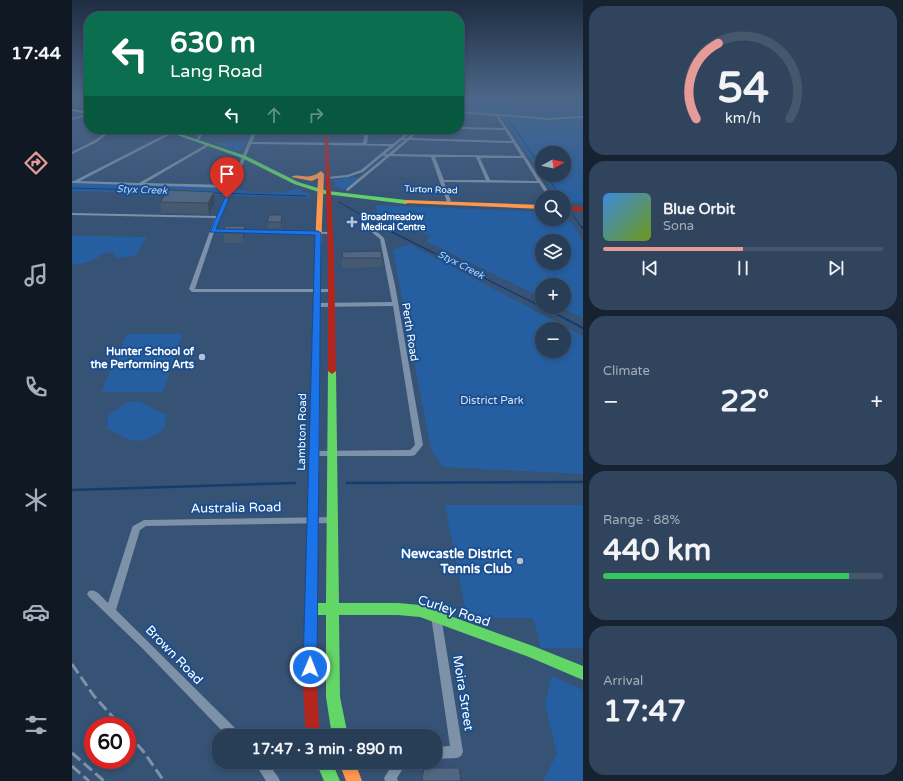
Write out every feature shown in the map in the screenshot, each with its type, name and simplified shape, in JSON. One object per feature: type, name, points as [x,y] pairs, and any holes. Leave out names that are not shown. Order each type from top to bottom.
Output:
[{"type":"main road","points":[[178,134],[244,157],[306,187],[311,190],[319,202]]},
{"type":"main road","name":"Lambton Road","points":[[323,134],[324,190],[328,206],[330,233],[334,520],[333,697],[339,729]]},
{"type":"main road","name":"Lambton Road","points":[[324,144],[325,134]]},
{"type":"main road","points":[[275,172],[324,190]]},
{"type":"main road","points":[[291,177],[312,179],[324,176],[333,187],[349,192]]},
{"type":"main road","points":[[306,187],[324,190]]},
{"type":"main road","name":"Lambton Road","points":[[314,729],[310,697],[313,452],[319,202],[324,190]]},
{"type":"main road","name":"Turton Road","points":[[324,190],[349,192],[388,199],[535,206]]},
{"type":"main road","name":"Turton Road","points":[[324,190],[373,200],[535,206]]},
{"type":"main road","points":[[328,206],[334,201],[342,198],[373,200]]},
{"type":"main road","points":[[571,205],[583,205]]},
{"type":"main road","points":[[571,208],[583,209]]},
{"type":"main road","name":"Curley Road","points":[[311,609],[398,609],[420,611],[533,652],[583,673]]},
{"type":"main road","points":[[327,769],[332,781]]},
{"type":"main road","points":[[350,769],[354,781]]},
{"type":"street","points":[[509,131],[535,173]]},
{"type":"street","points":[[72,152],[96,141],[105,134]]},
{"type":"street","points":[[74,182],[168,134]]},
{"type":"street","points":[[197,140],[201,134]]},
{"type":"street","points":[[74,182],[232,186],[254,134]]},
{"type":"street","points":[[365,145],[366,134]]},
{"type":"street","points":[[354,175],[365,169],[407,134]]},
{"type":"street","points":[[349,192],[363,178],[415,134]]},
{"type":"street","points":[[401,139],[515,142]]},
{"type":"street","points":[[250,143],[394,145]]},
{"type":"street","points":[[140,184],[209,144]]},
{"type":"street","points":[[72,146],[80,149]]},
{"type":"street","points":[[381,155],[525,157]]},
{"type":"street","points":[[433,156],[449,201]]},
{"type":"street","points":[[478,157],[490,182]]},
{"type":"street","points":[[324,176],[354,175],[363,178]]},
{"type":"street","points":[[442,181],[535,182]]},
{"type":"street","points":[[541,182],[546,190]]},
{"type":"street","points":[[227,196],[212,231],[192,289],[194,291],[331,291]]},
{"type":"street","points":[[72,214],[218,217]]},
{"type":"street","name":"Perth Road","points":[[333,453],[412,453],[419,445],[396,304],[382,238],[371,229]]},
{"type":"street","points":[[212,231],[330,233]]},
{"type":"street","points":[[316,305],[396,304]]},
{"type":"street","points":[[313,452],[333,453]]},
{"type":"street","name":"Australia Road","points":[[111,610],[136,528],[139,525],[151,522],[334,520]]},
{"type":"street","name":"Brown Road","points":[[92,594],[111,610],[195,698],[228,729]]},
{"type":"street","name":"Moira Street","points":[[436,616],[457,752],[442,753]]},
{"type":"street","points":[[265,769],[274,781]]},
{"type":"street","points":[[391,780],[397,769]]},
{"type":"green space","points":[[511,131],[583,131],[583,203],[571,202],[571,190],[552,190],[546,182],[571,182],[571,146],[535,146],[535,166]]},
{"type":"green space","points":[[224,141],[245,141],[239,152],[213,143]]},
{"type":"green space","points":[[354,177],[359,179],[343,190],[335,186],[334,179]]},
{"type":"green space","points":[[72,182],[228,188],[271,193],[296,188],[309,194],[311,198],[72,191]]},
{"type":"green space","points":[[376,205],[535,212],[535,226],[571,226],[571,222],[583,241],[583,318],[571,312],[571,278],[535,278],[535,295],[426,241],[430,237],[428,234],[405,230],[378,217]]},
{"type":"green space","points":[[72,236],[147,237],[136,255],[116,259],[114,252],[100,254],[98,258],[85,263],[72,265]]},
{"type":"green space","name":"District Park","points":[[409,244],[535,311],[535,314],[541,314],[557,322],[535,322],[535,358],[571,358],[571,330],[583,336],[583,474],[444,467],[431,450],[393,250]]},
{"type":"green space","points":[[127,334],[182,334],[163,392],[101,392]]},
{"type":"green space","points":[[140,401],[166,415],[165,428],[149,438],[136,441],[123,437],[107,428],[108,415],[128,402]]},
{"type":"green space","name":"Newcastle District Tennis Club","points":[[445,505],[583,505],[583,648],[541,648],[533,618],[467,618]]},
{"type":"green space","points":[[552,676],[583,690],[583,781],[543,781],[557,754],[545,705]]},
{"type":"building","points":[[168,190],[214,192],[208,203],[160,202]]},
{"type":"building","points":[[269,215],[282,215],[281,222],[267,222]]},
{"type":"building","points":[[225,226],[245,226],[243,233],[223,233]]},
{"type":"building","points":[[381,251],[382,258],[343,258],[342,252]]},
{"type":"building","points":[[459,768],[461,781],[423,781],[424,769]]},
{"type":"waterway","points":[[517,131],[535,159]]},
{"type":"waterway","points":[[551,182],[556,190]]},
{"type":"waterway","name":"Styx Creek","points":[[72,188],[169,191]]},
{"type":"waterway","name":"Styx Creek","points":[[213,193],[307,196]]},
{"type":"waterway","name":"Styx Creek","points":[[339,202],[382,227]]},
{"type":"waterway","points":[[573,215],[581,227]]},
{"type":"waterway","name":"Styx Creek","points":[[382,227],[566,319]]},
{"type":"waterway","name":"Styx Creek","points":[[566,319],[583,328]]},
{"type":"waterway","points":[[347,483],[583,482]]},
{"type":"waterway","points":[[72,490],[295,483]]},
{"type":"railway","points":[[72,664],[94,696],[113,717]]},
{"type":"railway","points":[[136,743],[164,781]]},
{"type":"railway","points":[[72,753],[104,781]]},
{"type":"railway","points":[[72,766],[89,781]]},
{"type":"traffic: fast","points":[[177,134],[244,157],[296,183],[327,193],[406,202]]},
{"type":"traffic: fast","points":[[332,371],[333,697],[339,729]]},
{"type":"traffic: fast","points":[[311,609],[398,609],[420,611],[533,652],[583,673]]},
{"type":"traffic: fast","points":[[327,769],[332,781]]},
{"type":"traffic: slow","points":[[314,473],[317,272],[321,173]]},
{"type":"traffic: slow","points":[[294,177],[312,179],[321,174]]},
{"type":"traffic: slow","points":[[406,202],[535,207]]},
{"type":"traffic: slow","points":[[350,769],[354,781]]},
{"type":"traffic: jam","points":[[326,134],[331,256],[332,371]]},
{"type":"traffic: jam","points":[[571,208],[583,209]]},
{"type":"traffic: jam","points":[[313,729],[310,684],[314,473]]},
{"type":"place","name":"Broadmeadow Medical Centre","points":[[352,222]]},
{"type":"place","name":"Hunter School of the Performing Arts","points":[[202,357]]},
{"type":"place","name":"Newcastle District Tennis Club","points":[[520,561]]},
{"type":"route","points":[[227,198],[212,231],[318,233],[310,667]]}]
